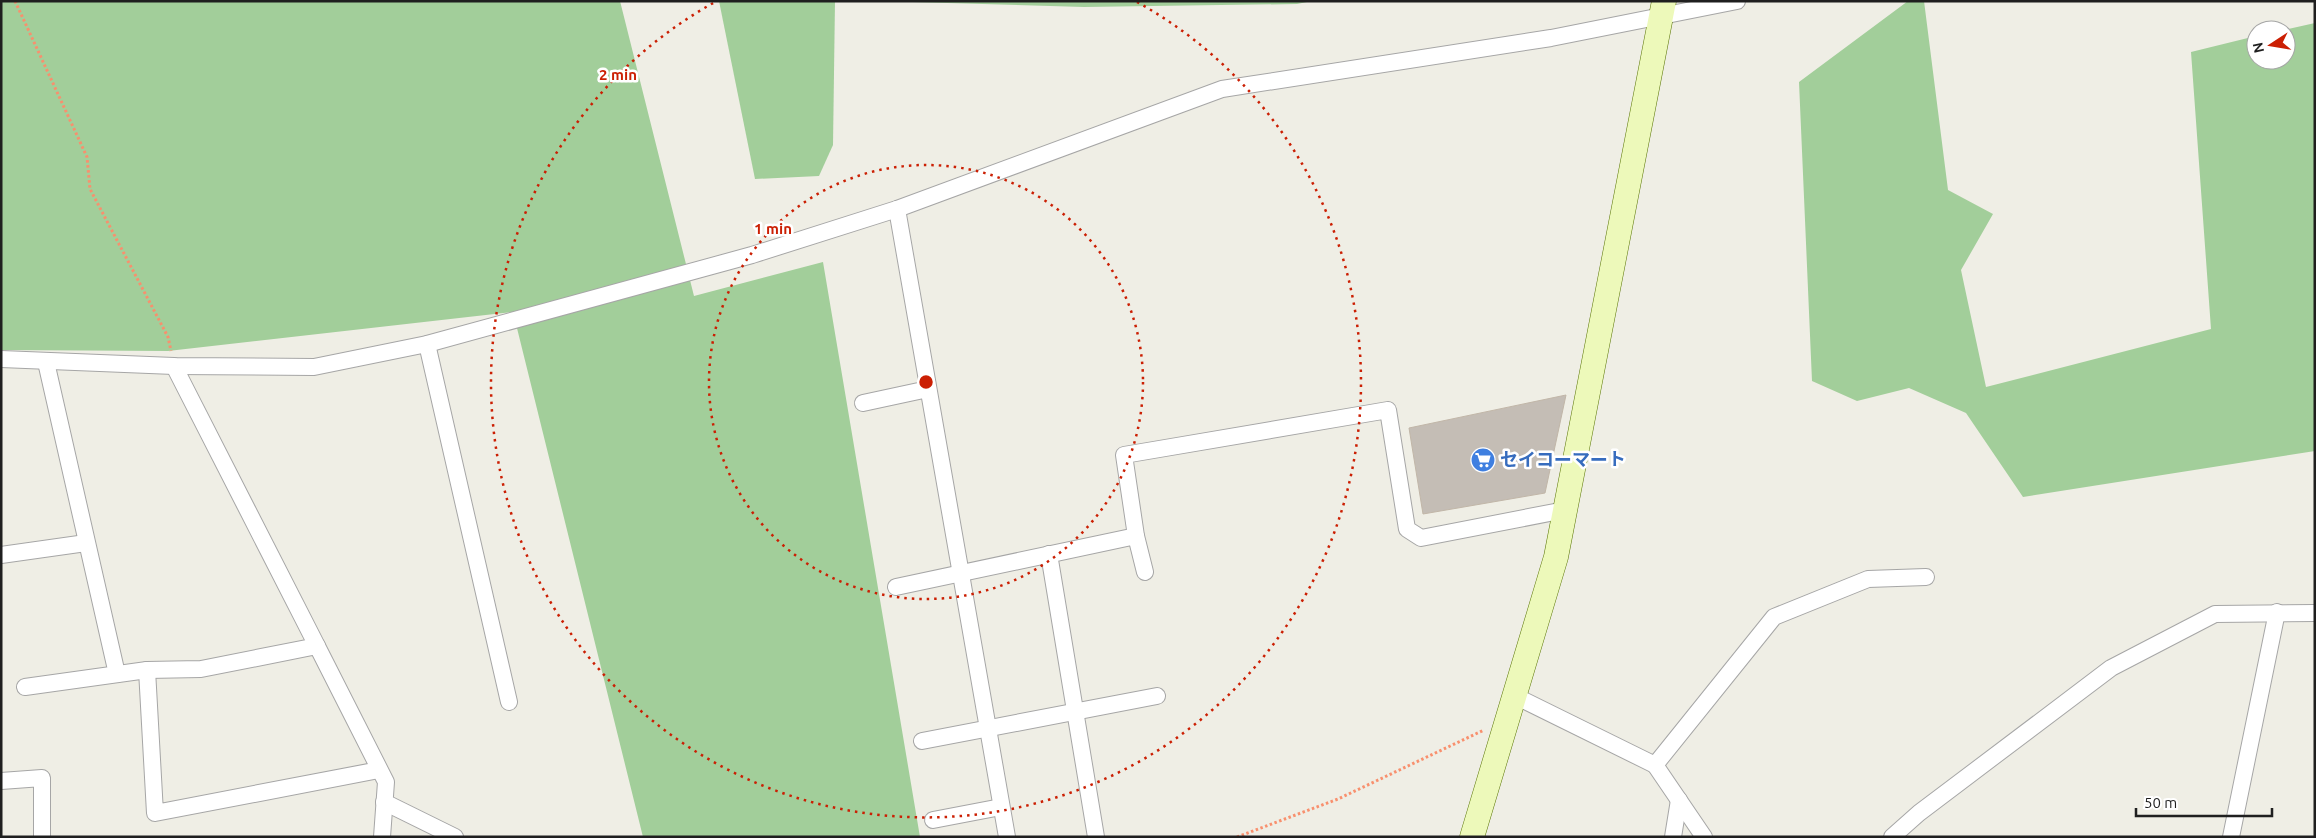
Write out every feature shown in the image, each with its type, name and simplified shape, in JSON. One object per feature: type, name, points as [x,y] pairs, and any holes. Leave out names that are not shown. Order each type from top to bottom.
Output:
[{"type":"street","points":[[1,359],[174,366],[314,367],[427,344],[752,255],[897,209],[1222,88],[1551,38],[1662,8],[1737,1]]},
{"type":"street","points":[[1472,837],[1556,557],[1662,8]]},
{"type":"street","points":[[897,209],[1007,837]]},
{"type":"street","points":[[427,344],[509,702]]},
{"type":"street","points":[[46,362],[86,543],[118,674]]},
{"type":"street","points":[[174,366],[386,782],[382,837]]},
{"type":"street","points":[[863,403],[928,389]]},
{"type":"street","points":[[1145,572],[1136,536],[1124,455],[1388,410],[1408,529],[1420,538],[1565,510]]},
{"type":"street","points":[[896,587],[1136,536]]},
{"type":"street","points":[[1,555],[86,543]]},
{"type":"street","points":[[1049,554],[1096,837]]},
{"type":"street","points":[[1655,765],[1774,617],[1868,579],[1926,576]]},
{"type":"street","points":[[2231,837],[2277,612]]},
{"type":"street","points":[[1892,837],[1919,813],[2111,668],[2215,614],[2315,613]]},
{"type":"street","points":[[25,687],[147,670],[201,669],[317,646]]},
{"type":"street","points":[[147,670],[155,813],[379,770]]},
{"type":"street","points":[[922,741],[1157,696]]},
{"type":"street","points":[[1512,706],[1655,765],[1704,837]]},
{"type":"street","points":[[1,781],[42,778],[42,837]]},
{"type":"street","points":[[1673,837],[1679,800]]},
{"type":"street","points":[[384,802],[455,837]]},
{"type":"street","points":[[933,820],[1002,806]]},
{"type":"path","points":[[15,1],[87,157],[90,189],[168,336],[174,366]]},
{"type":"path","points":[[1237,837],[1338,798],[1486,729],[1512,706]]},
{"type":"green space","points":[[1,1],[620,1],[694,296],[823,262],[920,837],[643,837],[513,312],[168,351],[1,350]]},
{"type":"green space","points":[[719,1],[835,1],[833,145],[819,176],[755,179]]},
{"type":"green space","points":[[877,1],[1312,1],[1297,4],[1084,7]]},
{"type":"green space","points":[[1908,1],[1924,1],[1948,190],[1993,214],[1961,270],[1986,387],[2211,329],[2191,52],[2246,38],[2246,70],[2296,70],[2296,27],[2315,23],[2315,451],[2023,497],[1966,413],[1909,388],[1857,401],[1812,381],[1799,82]]},
{"type":"building","name":"セイコーマート","points":[[1566,395],[1545,493],[1423,514],[1409,428]]},
{"type":"place","name":"セイコーマート","points":[[1483,460]]}]
